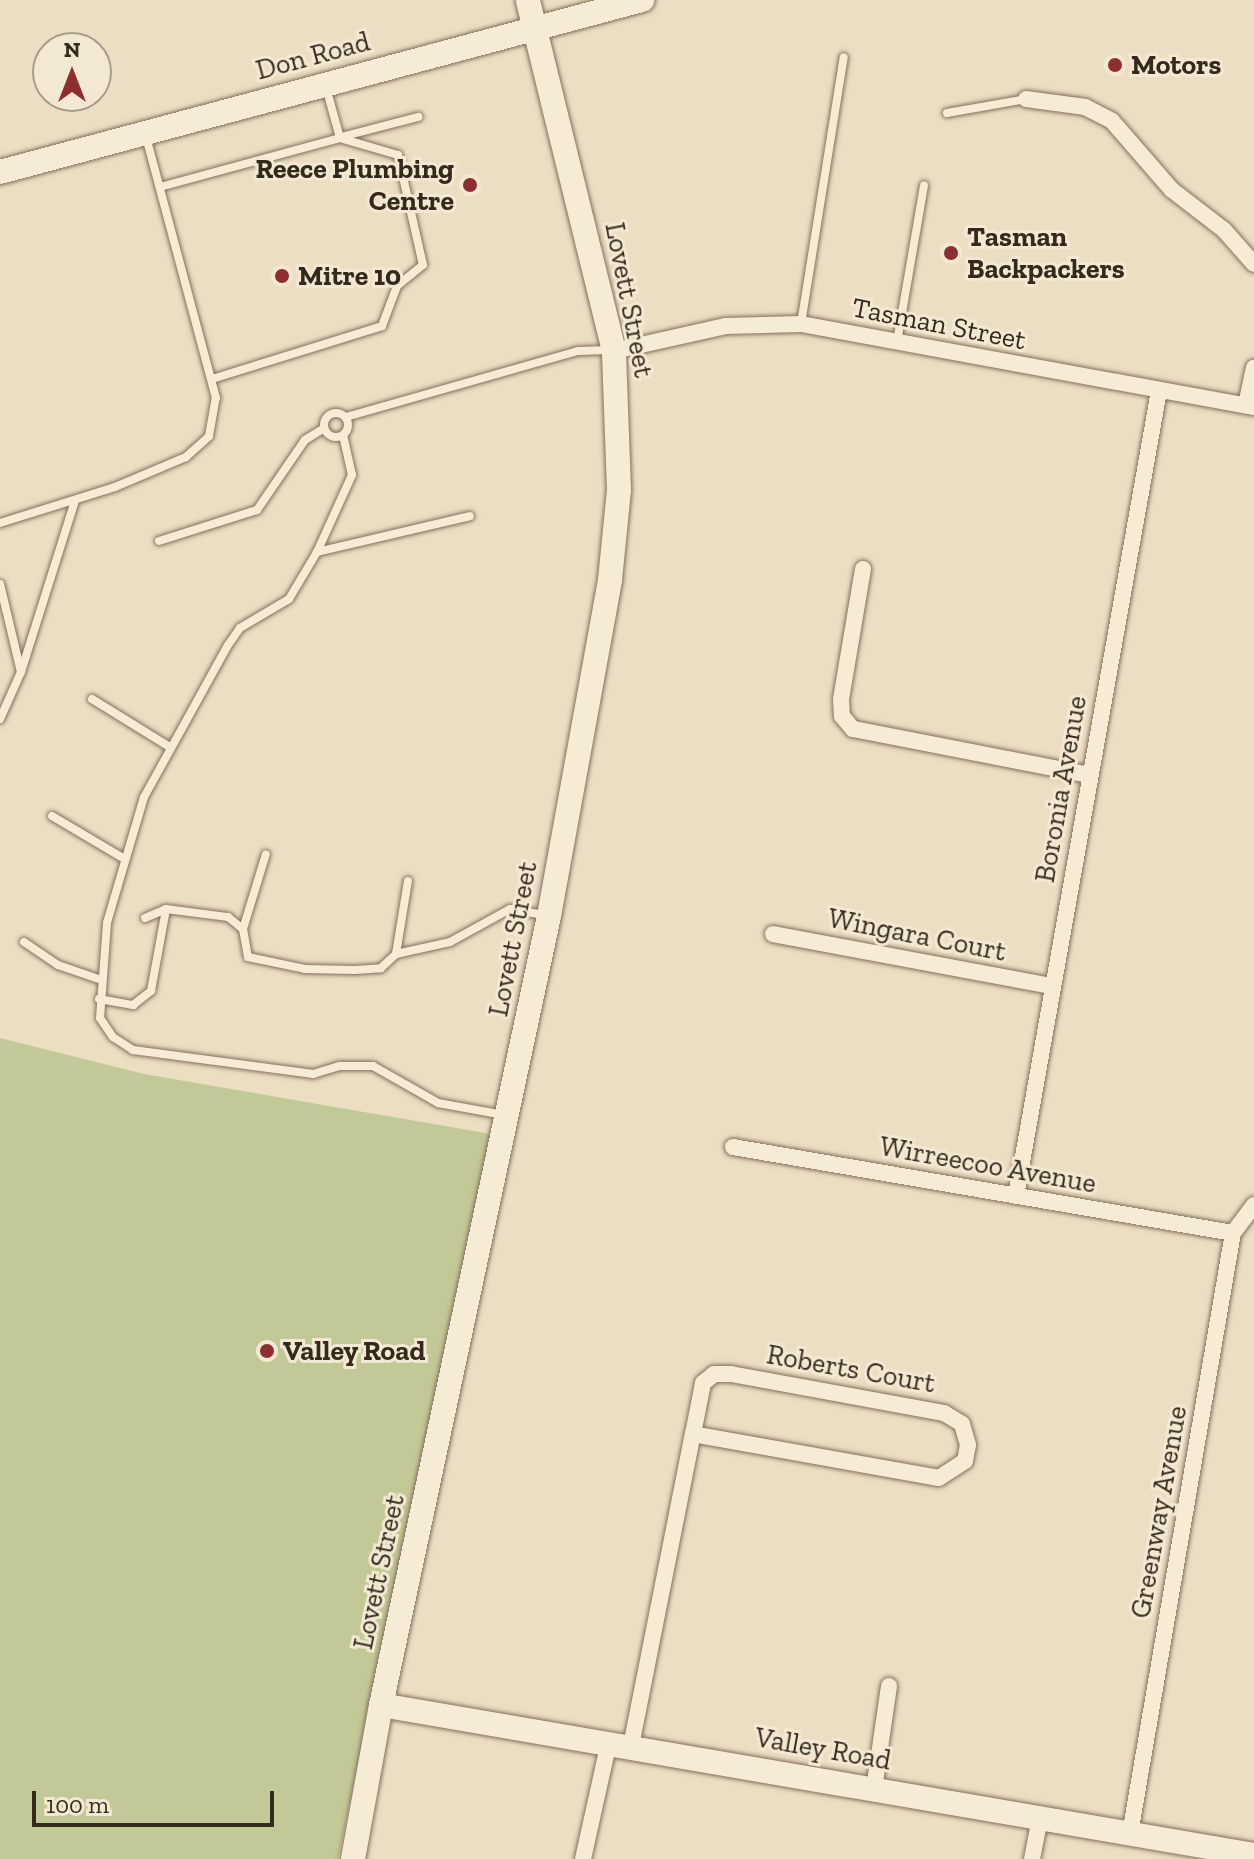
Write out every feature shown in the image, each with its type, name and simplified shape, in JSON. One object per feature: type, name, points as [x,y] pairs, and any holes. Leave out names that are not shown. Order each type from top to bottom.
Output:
[{"type":"street","name":"Lovett Street","points":[[353,1859],[381,1705],[509,1116],[549,916],[610,580],[619,490],[614,351],[532,28],[528,0]]},
{"type":"street","name":"Don Road","points":[[0,172],[642,0]]},
{"type":"street","points":[[1026,99],[1085,107],[1112,121],[1172,190],[1224,230],[1254,264]]},
{"type":"street","name":"Tasman Street","points":[[614,351],[726,326],[801,324],[1250,406]]},
{"type":"street","points":[[1250,406],[1254,368]]},
{"type":"street","name":"Boronia Avenue","points":[[1016,1196],[1159,391]]},
{"type":"street","points":[[863,569],[841,699],[842,716],[853,729],[1089,775]]},
{"type":"street","name":"Wingara Court","points":[[773,934],[1052,986]]},
{"type":"street","name":"Wirreecoo Avenue","points":[[733,1147],[1233,1233]]},
{"type":"street","name":"Greenway Avenue","points":[[1130,1834],[1233,1233],[1254,1205]]},
{"type":"street","name":"Roberts Court","points":[[583,1859],[620,1744],[703,1383],[714,1374],[731,1374],[944,1413],[962,1424],[968,1445],[965,1461],[939,1478],[693,1434]]},
{"type":"street","points":[[874,1789],[889,1686]]},
{"type":"street","name":"Valley Road","points":[[381,1705],[1254,1855]]},
{"type":"street","points":[[1032,1859],[1040,1818]]},
{"type":"lane","points":[[801,324],[844,57]]},
{"type":"lane","points":[[325,84],[340,138]]},
{"type":"lane","points":[[947,113],[1026,99]]},
{"type":"lane","points":[[160,187],[418,117]]},
{"type":"lane","points":[[0,523],[75,501],[186,457],[209,436],[216,412],[212,379],[145,132]]},
{"type":"lane","points":[[212,379],[382,326],[397,286],[423,265],[398,155],[340,138]]},
{"type":"lane","points":[[897,342],[924,185]]},
{"type":"lane","points":[[159,541],[257,510],[305,440],[324,428],[331,414],[346,417],[578,351],[614,351]]},
{"type":"lane","points":[[346,417],[343,435],[353,461],[352,475],[317,552],[289,599],[240,628],[195,711],[168,746],[123,858],[99,979],[99,999],[106,1027],[133,1050],[313,1074],[340,1066],[373,1066],[438,1103],[509,1116]]},
{"type":"lane","points":[[324,428],[335,437],[343,435]]},
{"type":"lane","points":[[0,719],[21,672],[75,501]]},
{"type":"lane","points":[[317,552],[470,516]]},
{"type":"lane","points":[[0,584],[21,672]]},
{"type":"lane","points":[[92,699],[168,746]]},
{"type":"lane","points":[[52,816],[123,858]]},
{"type":"lane","points":[[266,854],[243,929],[248,957],[305,969],[381,968],[396,954],[450,942],[510,909],[549,916]]},
{"type":"lane","points":[[396,954],[408,881]]},
{"type":"lane","points":[[145,918],[166,909],[228,917],[243,929]]},
{"type":"lane","points":[[99,999],[133,1005],[151,991],[166,909]]},
{"type":"lane","points":[[24,942],[58,965],[99,979]]},
{"type":"green space","points":[[0,1038],[144,1074],[491,1134],[338,1859],[0,1859]]},
{"type":"place","name":"Motors","points":[[1115,65]]},
{"type":"place","name":"Reece Plumbing Centre","points":[[470,185]]},
{"type":"place","name":"Tasman Backpackers","points":[[951,253]]},
{"type":"place","name":"Mitre 10","points":[[282,276]]},
{"type":"place","name":"Valley Road","points":[[267,1351]]}]
